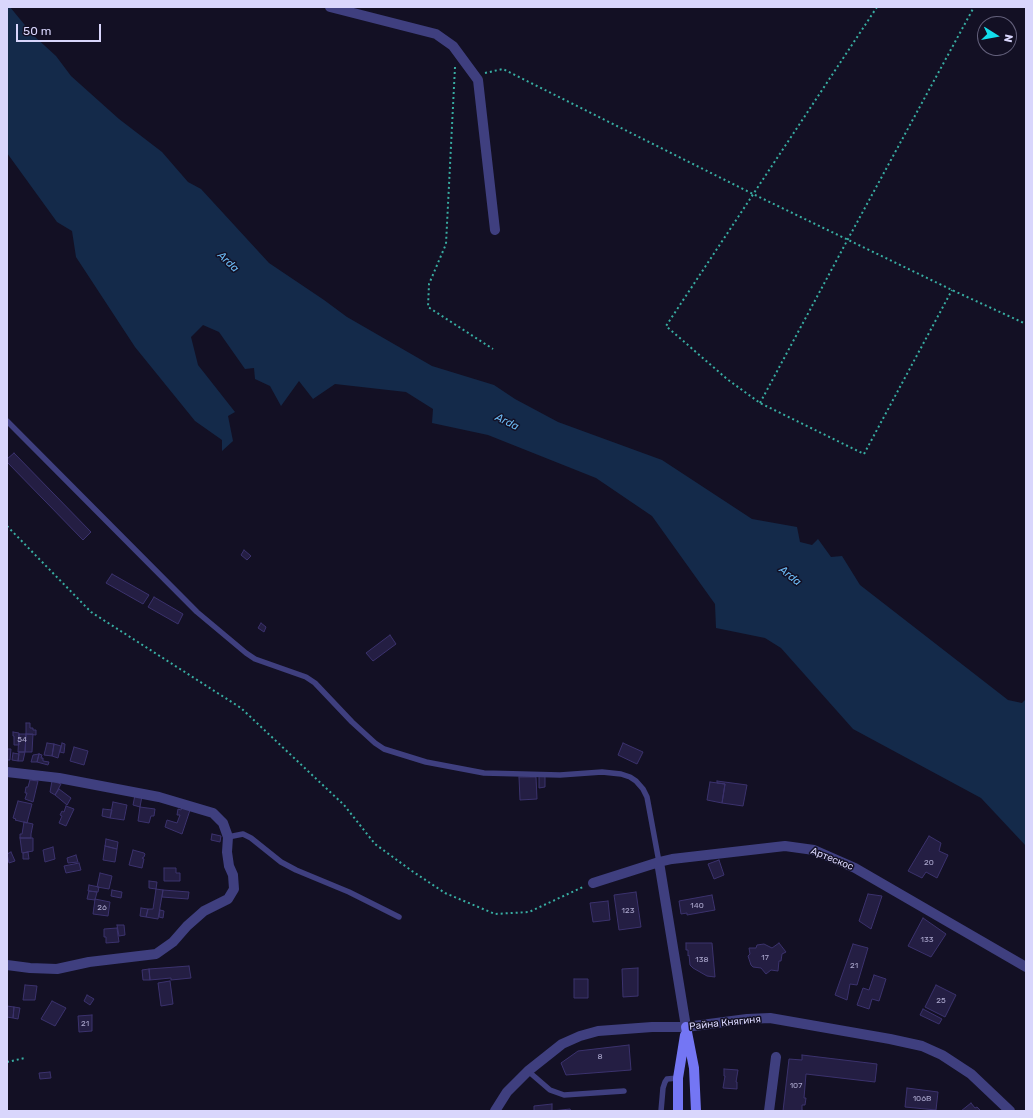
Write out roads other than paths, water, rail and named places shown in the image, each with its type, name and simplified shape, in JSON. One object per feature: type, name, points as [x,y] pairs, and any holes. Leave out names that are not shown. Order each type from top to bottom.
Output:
[{"type":"main road","points":[[678,1111],[678,1078],[686,1027]]},
{"type":"main road","points":[[686,1027],[694,1068],[696,1111]]},
{"type":"street","points":[[330,7],[436,34],[453,46],[456,50],[478,80],[495,230]]},
{"type":"street","points":[[7,772],[59,778],[159,797],[213,813],[223,823],[228,837],[227,852],[229,866],[233,875],[234,889],[228,899],[204,911],[187,926],[173,942],[156,954],[89,962],[56,968],[30,968],[7,965]]},
{"type":"street","name":"Артескос","points":[[592,883],[672,859],[785,846],[814,850],[855,868],[1026,967]]},
{"type":"street","points":[[659,862],[686,1027]]},
{"type":"street","name":"Райна Княгиня","points":[[495,1111],[507,1092],[528,1071],[562,1044],[580,1036],[598,1031],[652,1027],[686,1027],[746,1019],[770,1018],[922,1046],[942,1055],[972,1074],[1010,1111]]},
{"type":"street","points":[[769,1111],[776,1057]]},
{"type":"lane","points":[[7,421],[197,612],[255,659],[306,677],[315,683],[374,743],[384,749],[419,760],[484,773],[560,775],[602,772],[630,776],[643,789],[647,797],[659,862]]},
{"type":"lane","points":[[228,837],[243,834],[251,838],[281,862],[296,870],[349,892],[399,917]]},
{"type":"lane","points":[[528,1071],[550,1090],[564,1095],[624,1091]]},
{"type":"lane","points":[[661,1111],[665,1082],[667,1079],[678,1078]]},
{"type":"water","name":"Arda","points":[[7,7],[10,7],[33,35],[56,56],[71,76],[119,119],[162,152],[188,182],[201,189],[269,263],[347,317],[432,366],[494,385],[515,399],[558,422],[662,460],[752,519],[797,527],[800,542],[812,545],[818,539],[831,557],[842,556],[860,585],[1008,700],[1022,703],[1026,699],[1026,846],[981,798],[853,729],[781,648],[765,638],[716,628],[715,604],[652,516],[596,478],[488,435],[432,423],[433,409],[406,392],[335,384],[313,399],[299,381],[281,406],[270,386],[255,379],[254,368],[245,369],[219,332],[203,325],[191,337],[198,365],[235,412],[228,416],[233,441],[222,451],[222,440],[195,421],[135,347],[76,257],[72,231],[57,222],[7,153]]}]
